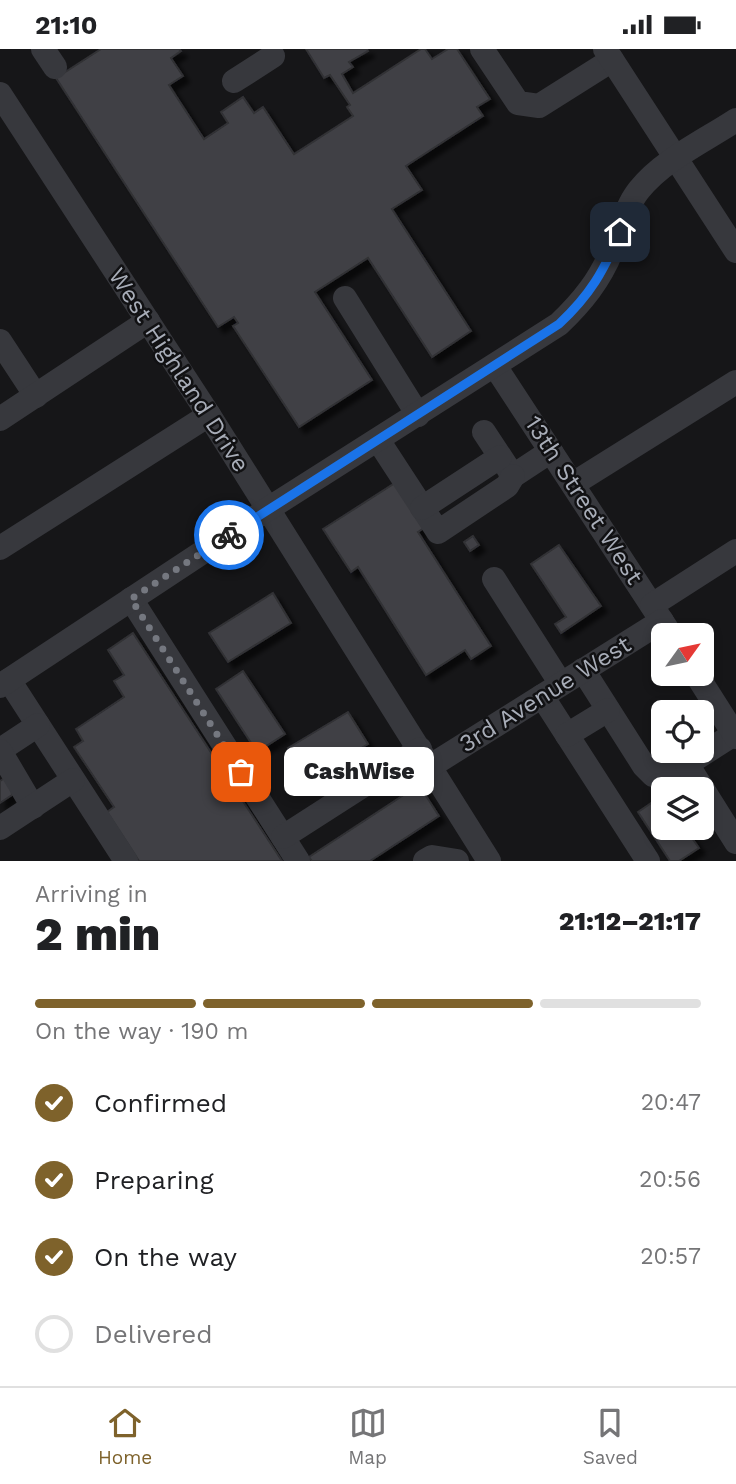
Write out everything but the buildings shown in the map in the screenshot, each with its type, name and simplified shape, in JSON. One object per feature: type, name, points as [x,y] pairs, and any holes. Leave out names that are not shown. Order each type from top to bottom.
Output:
[{"type":"street","points":[[482,49],[518,103],[539,106],[559,80],[608,54],[736,251]]},
{"type":"street","points":[[234,81],[273,56]]},
{"type":"street","name":"West Highland Drive","points":[[0,94],[209,415],[424,758],[478,857]]},
{"type":"street","points":[[126,861],[38,725],[4,683],[268,509],[559,324],[577,307],[600,276],[638,192],[653,176],[676,159],[736,120]]},
{"type":"street","points":[[345,298],[418,415]]},
{"type":"street","points":[[0,419],[148,321]]},
{"type":"street","points":[[0,341],[36,396]]},
{"type":"street","name":"13th Street West","points":[[495,366],[662,620]]},
{"type":"street","points":[[573,484],[736,382]]},
{"type":"street","points":[[0,548],[209,415]]},
{"type":"street","points":[[378,440],[438,532],[507,486],[499,456]]},
{"type":"street","points":[[423,508],[499,456],[551,451]]},
{"type":"street","name":"3rd Avenue West","points":[[282,837],[552,690],[662,620],[736,551]]},
{"type":"street","points":[[494,579],[552,690],[567,735],[648,861]]},
{"type":"street","points":[[131,599],[298,861]]},
{"type":"street","points":[[583,670],[644,766],[653,775],[670,775],[735,736],[704,686]]},
{"type":"street","points":[[567,735],[608,710]]},
{"type":"street","points":[[33,807],[0,750],[38,725]]},
{"type":"street","points":[[687,764],[736,842]]},
{"type":"street","points":[[3,819],[33,807],[73,780]]},
{"type":"street","points":[[425,861],[432,857],[457,861]]},
{"type":"way so far","points":[[229,535],[131,599],[241,772]]},
{"type":"place","name":"CashWise","points":[[241,772]]},
{"type":"route","points":[[229,535],[559,324],[590,292],[620,232]]}]
